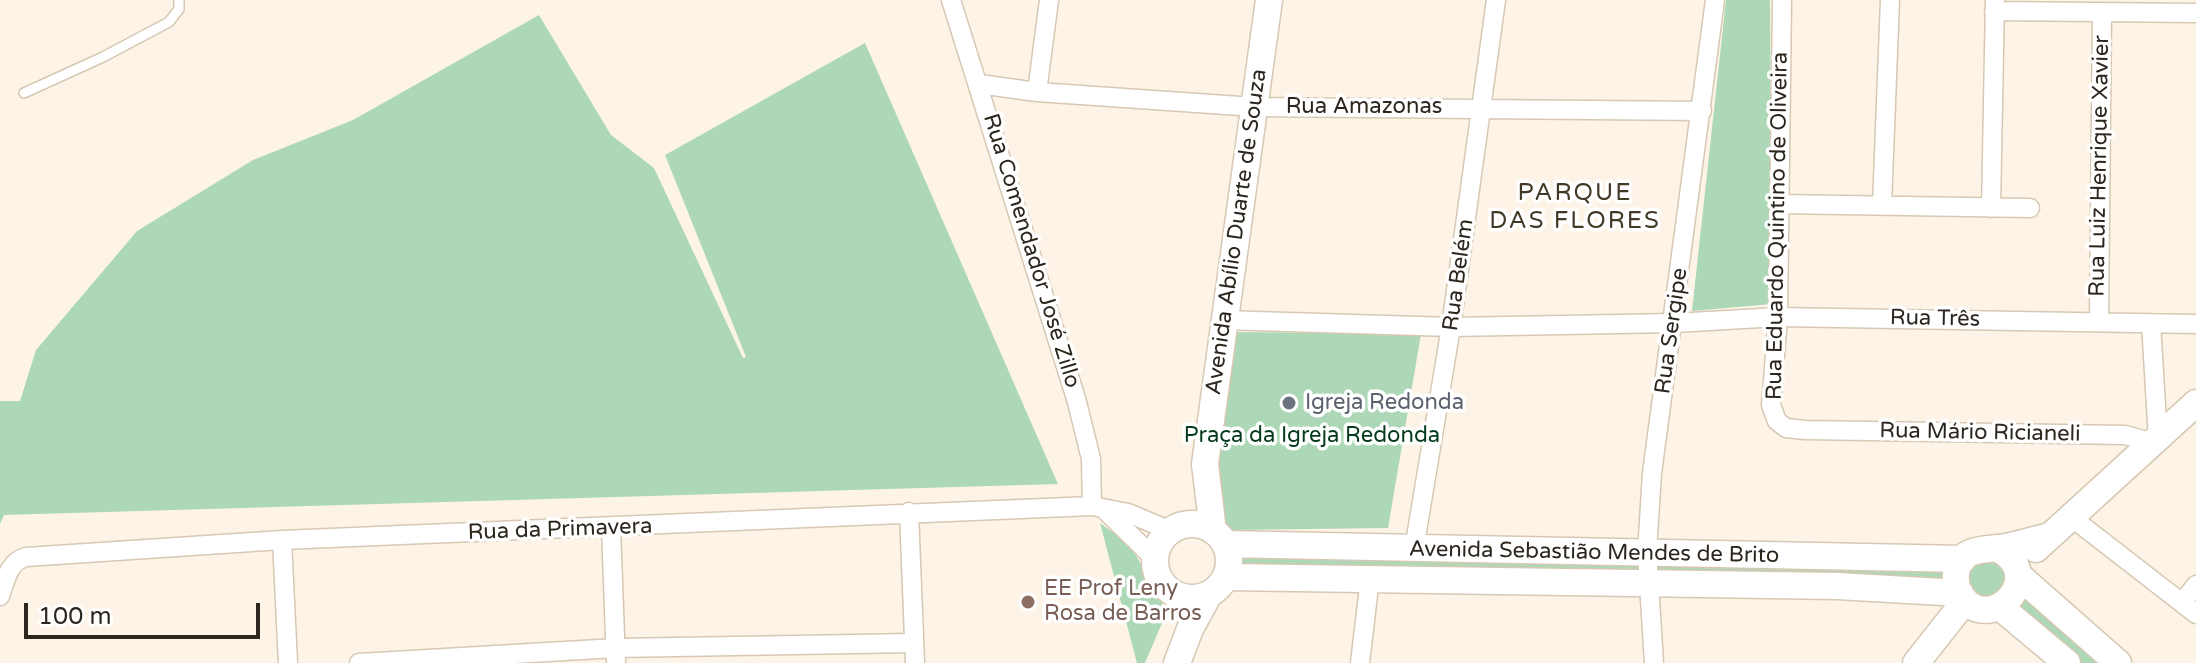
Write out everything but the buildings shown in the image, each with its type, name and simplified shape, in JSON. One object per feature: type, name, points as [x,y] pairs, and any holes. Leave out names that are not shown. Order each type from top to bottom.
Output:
[{"type":"main road","name":"Avenida Abílio Duarte de Souza","points":[[1176,528],[1205,464],[1269,0]]},
{"type":"main road","points":[[1916,663],[1934,641],[1977,602],[2014,594],[2018,573],[2047,537],[2196,403]]},
{"type":"main road","name":"Avenida Abílio Duarte de Souza","points":[[1205,464],[1219,538]]},
{"type":"main road","points":[[1178,658],[1218,586],[1229,566],[1219,538],[1198,525],[1176,528],[1157,548],[1158,577],[1170,592],[1183,598],[1196,599],[1218,586]]},
{"type":"main road","points":[[2047,537],[1996,548],[1978,548],[1963,559],[1956,576],[1977,602],[2067,663]]},
{"type":"main road","name":"Avenida Sebastião Mendes de Brito","points":[[1219,538],[1414,549],[1963,559]]},
{"type":"main road","points":[[1996,548],[2011,559],[2018,573],[2118,663]]},
{"type":"main road","name":"Avenida Sebastião Mendes de Brito","points":[[1218,586],[1370,578],[1837,586],[1977,602]]},
{"type":"main road","points":[[1170,592],[1178,658]]},
{"type":"street","name":"Rua Comendador José Zillo","points":[[951,0],[1077,402],[1091,459],[1098,507]]},
{"type":"street","points":[[1037,92],[1049,0]]},
{"type":"street","name":"Rua Belém","points":[[1414,549],[1451,327],[1496,0]]},
{"type":"street","name":"Rua Sergipe","points":[[1654,663],[1647,552],[1652,473],[1715,0]]},
{"type":"street","name":"Rua Eduardo Quintino de Oliveira","points":[[1782,0],[1778,317],[1771,405],[1777,421],[1786,428],[1805,430]]},
{"type":"street","points":[[1882,205],[1890,0]]},
{"type":"street","points":[[1991,208],[1995,6],[2196,13]]},
{"type":"street","name":"Rua Luiz Henrique Xavier","points":[[2099,321],[2102,12]]},
{"type":"street","name":"Rua Amazonas","points":[[979,84],[1037,92],[1255,107],[1702,111]]},
{"type":"street","points":[[1780,204],[2030,208]]},
{"type":"street","name":"Rua Três","points":[[1223,320],[1451,327],[1674,323],[1778,317],[2196,324]]},
{"type":"street","points":[[2151,323],[2156,441]]},
{"type":"street","name":"Rua Mário Ricianeli","points":[[1805,430],[2125,435],[2156,441]]},
{"type":"street","points":[[1098,507],[1155,559]]},
{"type":"street","name":"Rua da Primavera","points":[[0,596],[11,567],[17,560],[26,557],[282,540],[611,528],[909,512],[1098,507],[1176,528]]},
{"type":"street","points":[[909,512],[915,663]]},
{"type":"street","points":[[2071,517],[2189,609],[2196,585]]},
{"type":"street","points":[[611,528],[616,655]]},
{"type":"street","points":[[282,540],[288,663]]},
{"type":"street","points":[[1360,663],[1370,578]]},
{"type":"street","points":[[359,663],[914,643]]},
{"type":"lane","points":[[24,93],[103,57],[169,22],[179,9],[179,0]]},
{"type":"green space","points":[[1726,0],[1770,0],[1772,304],[1692,311]]},
{"type":"green space","points":[[539,15],[611,135],[654,168],[743,358],[746,357],[665,155],[865,43],[1058,484],[4,515],[0,524],[0,401],[20,401],[36,350],[137,231],[253,160],[353,120]]},
{"type":"green space","name":"Praça da Igreja Redonda","points":[[1236,332],[1421,334],[1388,528],[1230,530],[1222,510],[1217,460]]},
{"type":"green space","points":[[1100,523],[1130,545],[1161,599],[1165,616],[1145,663],[1137,663]]},
{"type":"green space","points":[[1244,552],[1948,564],[1947,582],[1237,573]]},
{"type":"green space","points":[[1989,558],[2004,564],[2007,588],[1987,600],[1973,592],[1967,578],[1974,563]]},
{"type":"green space","points":[[2021,592],[2104,663],[2080,663],[2009,605]]},
{"type":"place","name":"Igreja Redonda","points":[[1289,403]]},
{"type":"place","name":"EE Prof Leny Rosa de Barros","points":[[1028,602]]},
{"type":"district","name":"PARQUE DAS FLORES","points":[[1575,208]]}]
